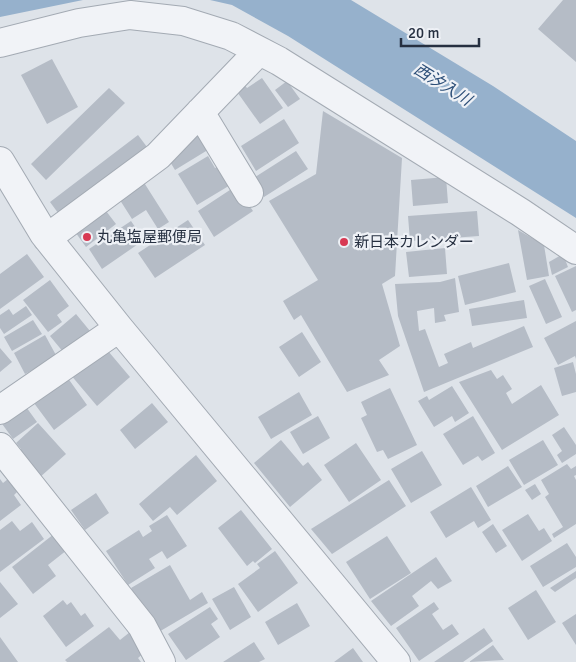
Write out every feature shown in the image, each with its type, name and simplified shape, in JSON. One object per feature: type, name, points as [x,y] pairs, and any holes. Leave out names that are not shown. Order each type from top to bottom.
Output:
[{"type":"street","points":[[0,43],[79,23],[130,16],[183,21],[231,36],[279,61],[520,212],[576,250]]},
{"type":"street","points":[[47,238],[158,156],[259,51]]},
{"type":"street","points":[[200,112],[249,193]]},
{"type":"street","points":[[0,161],[47,238],[119,328],[396,662]]},
{"type":"street","points":[[0,410],[119,328]]},
{"type":"street","points":[[0,447],[142,626],[161,662]]},
{"type":"water","points":[[0,0],[83,0],[0,17]]},
{"type":"water","name":"西汐入川","points":[[210,0],[351,0],[493,86],[576,141],[576,218],[288,36],[232,5]]},
{"type":"building","points":[[563,0],[576,0],[576,62],[538,29]]},
{"type":"building","points":[[52,59],[78,107],[47,124],[21,75]]},
{"type":"building","points":[[262,78],[283,108],[260,124],[235,89],[243,83],[247,88]]},
{"type":"building","points":[[287,81],[300,99],[288,107],[275,90]]},
{"type":"building","points":[[109,88],[125,103],[46,180],[31,164]]},
{"type":"building","points":[[323,111],[402,158],[395,276],[382,284],[400,346],[379,360],[389,375],[347,392],[301,315],[294,320],[283,301],[318,280],[269,201],[316,174]]},
{"type":"building","points":[[284,119],[299,143],[256,171],[241,146]]},
{"type":"building","points":[[202,133],[211,148],[175,170],[166,155]]},
{"type":"building","points":[[138,135],[150,151],[61,217],[50,202]]},
{"type":"building","points":[[296,151],[308,169],[264,197],[252,179]]},
{"type":"building","points":[[208,156],[215,168],[221,165],[232,184],[197,205],[178,174]]},
{"type":"building","points":[[446,177],[448,203],[413,206],[411,180]]},
{"type":"building","points":[[143,181],[169,222],[158,229],[146,210],[132,219],[118,197]]},
{"type":"building","points":[[236,186],[253,211],[214,237],[198,211]]},
{"type":"building","points":[[103,207],[116,224],[86,247],[73,229]]},
{"type":"building","points":[[477,211],[479,236],[410,241],[408,216]]},
{"type":"building","points":[[188,220],[205,245],[155,278],[138,253]]},
{"type":"building","points":[[131,221],[144,240],[102,269],[89,249]]},
{"type":"building","points":[[518,230],[544,245],[549,276],[527,280]]},
{"type":"building","points":[[445,248],[447,274],[409,277],[406,252]]},
{"type":"building","points":[[27,254],[44,277],[0,309],[0,274]]},
{"type":"building","points":[[563,254],[568,267],[552,275],[549,262]]},
{"type":"building","points":[[509,263],[516,292],[465,305],[458,276]]},
{"type":"building","points":[[576,266],[576,310],[572,312],[555,276]]},
{"type":"building","points":[[455,278],[459,312],[444,315],[446,321],[435,323],[434,308],[417,311],[419,331],[425,329],[439,367],[448,363],[444,354],[471,342],[473,348],[524,326],[533,347],[424,392],[398,316],[395,284],[440,282]]},
{"type":"building","points":[[545,279],[562,317],[546,324],[529,286]]},
{"type":"building","points":[[50,280],[69,306],[57,315],[62,322],[48,332],[23,300]]},
{"type":"building","points":[[524,300],[527,318],[472,326],[469,309]]},
{"type":"building","points":[[26,306],[32,315],[4,334],[0,328],[0,315],[9,309],[13,315]]},
{"type":"building","points":[[76,314],[90,331],[64,353],[50,336]]},
{"type":"building","points":[[33,320],[42,334],[12,351],[4,337]]},
{"type":"building","points":[[576,321],[576,359],[575,356],[558,365],[544,338]]},
{"type":"building","points":[[302,332],[321,362],[299,377],[279,347]]},
{"type":"building","points":[[45,335],[57,357],[25,374],[14,353]]},
{"type":"building","points":[[103,345],[130,377],[97,406],[70,374]]},
{"type":"building","points":[[0,348],[12,362],[0,372]]},
{"type":"building","points":[[573,362],[576,374],[576,392],[562,396],[554,368]]},
{"type":"building","points":[[491,370],[497,379],[503,375],[512,389],[506,393],[512,404],[541,385],[559,415],[502,450],[459,382]]},
{"type":"building","points":[[65,374],[87,405],[54,430],[31,399]]},
{"type":"building","points":[[452,386],[469,413],[455,422],[452,416],[434,427],[418,401],[427,396],[429,400]]},
{"type":"building","points":[[390,388],[417,445],[388,459],[383,450],[377,452],[361,418],[367,415],[361,402]]},
{"type":"building","points":[[299,392],[312,415],[271,439],[258,417]]},
{"type":"building","points":[[152,403],[168,422],[135,449],[120,430]]},
{"type":"building","points":[[24,404],[37,422],[13,439],[0,421]]},
{"type":"building","points":[[318,416],[330,438],[303,454],[290,432]]},
{"type":"building","points":[[473,416],[495,453],[482,461],[478,456],[463,465],[443,434]]},
{"type":"building","points":[[38,423],[66,454],[39,478],[17,452],[21,449],[16,443]]},
{"type":"building","points":[[564,427],[576,445],[576,454],[562,463],[557,455],[562,451],[552,435]]},
{"type":"building","points":[[281,440],[303,466],[308,462],[322,480],[290,507],[254,463]]},
{"type":"building","points":[[543,440],[558,465],[524,485],[509,460]]},
{"type":"building","points":[[356,443],[381,480],[349,502],[324,465]]},
{"type":"building","points":[[422,451],[442,485],[411,503],[391,469]]},
{"type":"building","points":[[196,455],[217,481],[177,515],[170,507],[153,521],[139,504]]},
{"type":"building","points":[[567,464],[571,469],[576,466],[576,475],[574,476],[576,480],[576,524],[554,538],[552,534],[563,527],[545,497],[549,494],[541,480]]},
{"type":"building","points":[[508,466],[522,487],[488,507],[476,486]]},
{"type":"building","points":[[0,479],[3,483],[8,479],[17,492],[14,495],[21,505],[0,521]]},
{"type":"building","points":[[389,480],[406,506],[332,554],[311,529]]},
{"type":"building","points":[[535,484],[541,494],[532,500],[525,490]]},
{"type":"building","points":[[471,487],[491,520],[478,528],[474,521],[446,538],[430,512]]},
{"type":"building","points":[[96,493],[109,513],[85,530],[71,510]]},
{"type":"building","points":[[241,510],[272,549],[255,563],[253,561],[247,566],[218,528]]},
{"type":"building","points":[[528,514],[539,531],[544,528],[552,541],[522,561],[502,530]]},
{"type":"building","points":[[167,515],[187,546],[167,559],[162,551],[149,559],[155,568],[128,585],[106,551],[139,530],[143,537],[152,531],[149,526]]},
{"type":"building","points":[[12,521],[20,531],[32,522],[44,539],[0,572],[0,530]]},
{"type":"building","points":[[493,524],[507,546],[496,553],[482,532]]},
{"type":"building","points":[[54,534],[67,550],[48,565],[56,576],[33,594],[12,567]]},
{"type":"building","points":[[387,536],[411,573],[370,599],[346,562]]},
{"type":"building","points":[[567,543],[576,557],[576,567],[543,587],[530,566]]},
{"type":"building","points":[[275,551],[298,583],[258,612],[238,584],[260,568],[257,564]]},
{"type":"building","points":[[436,557],[452,581],[438,589],[431,581],[412,596],[419,606],[391,626],[371,601]]},
{"type":"building","points":[[170,565],[190,600],[202,592],[208,603],[157,633],[131,588]]},
{"type":"building","points":[[576,571],[576,578],[555,592],[550,588]]},
{"type":"building","points":[[0,582],[18,604],[0,618]]},
{"type":"building","points":[[234,587],[251,617],[230,630],[212,599]]},
{"type":"building","points":[[536,590],[556,622],[528,640],[508,608]]},
{"type":"building","points":[[63,600],[67,605],[71,602],[81,616],[85,613],[94,626],[66,647],[43,616]]},
{"type":"building","points":[[434,602],[439,609],[432,614],[443,630],[452,624],[459,634],[419,661],[396,628]]},
{"type":"building","points":[[297,603],[310,626],[278,645],[265,622]]},
{"type":"building","points":[[210,607],[218,619],[211,624],[220,637],[186,660],[168,634]]},
{"type":"building","points":[[576,614],[576,645],[562,623]]},
{"type":"building","points":[[109,627],[120,640],[130,632],[145,652],[138,658],[141,662],[67,662],[65,660]]},
{"type":"building","points":[[484,628],[493,641],[463,662],[434,662]]},
{"type":"building","points":[[0,637],[18,662],[0,662]]},
{"type":"building","points":[[254,642],[265,659],[259,662],[223,662]]},
{"type":"building","points":[[493,645],[504,660],[469,662]]},
{"type":"building","points":[[353,648],[363,662],[334,662]]},
{"type":"place","name":"丸亀塩屋郵便局","points":[[87,237]]},
{"type":"place","name":"新日本カレンダー","points":[[344,242]]}]
